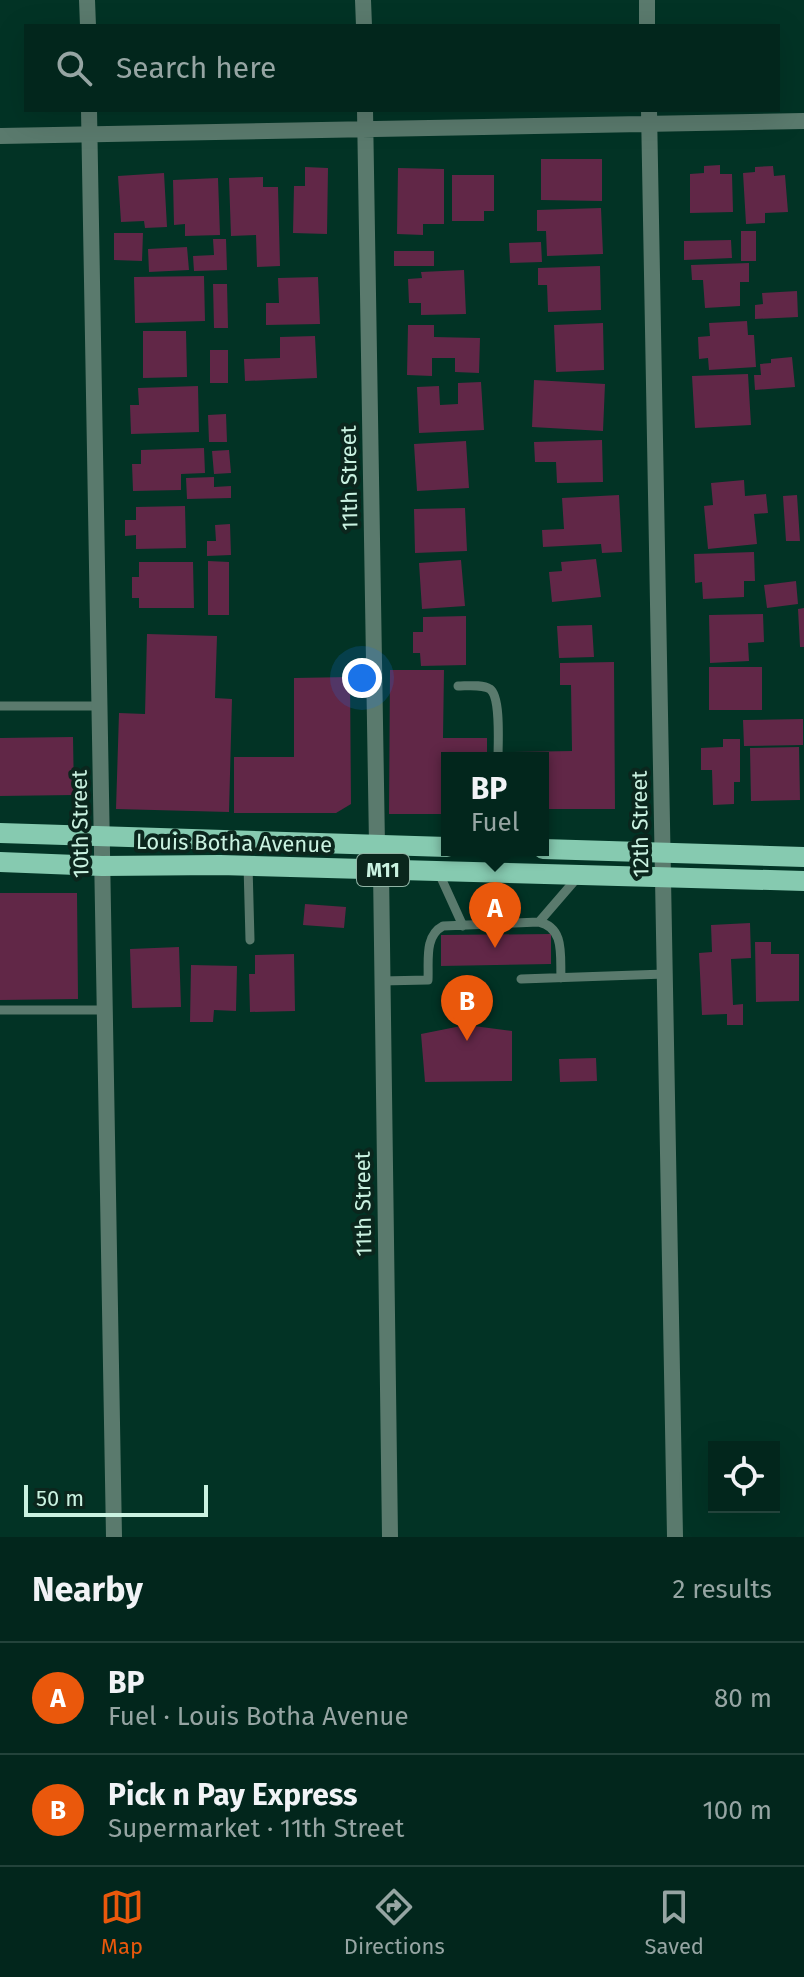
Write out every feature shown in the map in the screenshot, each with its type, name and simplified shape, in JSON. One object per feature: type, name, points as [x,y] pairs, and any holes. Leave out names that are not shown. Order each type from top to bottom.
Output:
[{"type":"main road","name":"Louis Botha Avenue","points":[[0,833],[441,847]]},
{"type":"main road","points":[[549,849],[804,857]]},
{"type":"main road","name":"Louis Botha Avenue","points":[[0,862],[102,866],[248,865],[804,881]]},
{"type":"street","points":[[87,0],[88,24]]},
{"type":"street","points":[[363,0],[364,24]]},
{"type":"street","points":[[647,0],[647,24]]},
{"type":"street","name":"10th Street","points":[[89,112],[114,1537]]},
{"type":"street","name":"11th Street","points":[[365,112],[377,845]]},
{"type":"street","points":[[0,136],[365,129],[649,117],[804,121]]},
{"type":"street","name":"12th Street","points":[[649,117],[675,1537]]},
{"type":"street","name":"11th Street","points":[[381,870],[390,1537]]},
{"type":"lane","points":[[458,686],[487,687],[493,691],[497,701],[498,752]]},
{"type":"lane","points":[[0,706],[100,706]]},
{"type":"lane","points":[[248,865],[250,940]]},
{"type":"lane","points":[[438,871],[463,926]]},
{"type":"lane","points":[[539,922],[579,875]]},
{"type":"lane","points":[[381,981],[428,980],[432,935],[443,926],[539,922],[550,925],[556,931],[561,978]]},
{"type":"lane","points":[[521,979],[665,974]]},
{"type":"lane","points":[[0,1010],[106,1010]]},
{"type":"building","points":[[541,159],[602,159],[602,201],[541,200]]},
{"type":"building","points":[[720,165],[720,174],[732,174],[733,212],[690,213],[690,174],[704,173],[704,166]]},
{"type":"building","points":[[773,166],[774,176],[785,175],[788,212],[765,213],[765,223],[746,224],[743,173],[755,172],[755,167]]},
{"type":"building","points":[[305,167],[328,168],[327,234],[293,233],[294,186],[305,186]]},
{"type":"building","points":[[398,168],[444,169],[444,224],[423,224],[423,235],[397,234]]},
{"type":"building","points":[[164,173],[167,227],[145,228],[144,221],[121,222],[118,176]]},
{"type":"building","points":[[452,175],[494,175],[494,211],[484,211],[484,221],[452,221]]},
{"type":"building","points":[[263,177],[263,187],[278,187],[280,266],[257,267],[256,235],[231,236],[229,178]]},
{"type":"building","points":[[218,178],[220,235],[185,236],[185,224],[174,225],[173,180]]},
{"type":"building","points":[[601,208],[603,254],[547,256],[546,231],[537,231],[537,210]]},
{"type":"building","points":[[741,231],[756,231],[756,261],[741,261]]},
{"type":"building","points":[[114,233],[143,233],[142,261],[114,260]]},
{"type":"building","points":[[213,239],[226,239],[227,270],[194,271],[193,256],[214,255]]},
{"type":"building","points":[[731,240],[732,258],[684,260],[684,241]]},
{"type":"building","points":[[541,242],[542,262],[510,263],[509,243]]},
{"type":"building","points":[[187,247],[189,270],[149,272],[148,249]]},
{"type":"building","points":[[394,251],[434,251],[434,266],[394,266]]},
{"type":"building","points":[[749,263],[749,282],[740,282],[740,306],[705,308],[703,280],[692,280],[691,265]]},
{"type":"building","points":[[600,266],[601,310],[548,312],[547,285],[538,285],[538,268]]},
{"type":"building","points":[[464,270],[466,314],[421,315],[421,303],[409,303],[408,279],[422,278],[421,272]]},
{"type":"building","points":[[204,276],[205,321],[135,323],[134,277]]},
{"type":"building","points":[[318,277],[320,324],[266,325],[266,303],[279,303],[278,278]]},
{"type":"building","points":[[213,284],[227,284],[228,328],[214,328]]},
{"type":"building","points":[[797,291],[798,317],[755,319],[755,305],[763,304],[762,293]]},
{"type":"building","points":[[747,321],[748,335],[754,335],[756,367],[709,370],[708,358],[699,359],[698,337],[710,336],[709,323]]},
{"type":"building","points":[[603,323],[604,370],[556,372],[554,325]]},
{"type":"building","points":[[408,325],[434,325],[434,337],[480,338],[479,373],[455,372],[455,358],[432,358],[432,376],[407,375]]},
{"type":"building","points":[[143,331],[186,331],[187,377],[143,378]]},
{"type":"building","points":[[315,336],[317,378],[245,381],[244,359],[280,358],[280,337]]},
{"type":"building","points":[[210,350],[228,350],[228,383],[210,383]]},
{"type":"building","points":[[792,357],[795,387],[755,390],[754,375],[761,375],[760,364],[771,363],[771,359]]},
{"type":"building","points":[[748,374],[751,425],[695,428],[692,376]]},
{"type":"building","points":[[534,380],[605,384],[603,431],[532,427]]},
{"type":"building","points":[[481,382],[484,430],[419,433],[417,387],[439,386],[440,405],[458,404],[458,383]]},
{"type":"building","points":[[198,386],[199,432],[131,434],[130,405],[139,405],[138,388]]},
{"type":"building","points":[[226,414],[227,442],[209,442],[208,415]]},
{"type":"building","points":[[602,440],[603,482],[557,483],[556,462],[535,462],[534,442]]},
{"type":"building","points":[[466,441],[469,488],[417,491],[414,444]]},
{"type":"building","points":[[204,448],[205,473],[181,474],[181,490],[133,491],[132,464],[141,464],[141,450]]},
{"type":"building","points":[[229,450],[231,473],[214,474],[212,451]]},
{"type":"building","points":[[214,477],[214,487],[231,486],[231,498],[187,499],[186,478]]},
{"type":"building","points":[[744,480],[745,496],[766,494],[768,513],[754,514],[757,544],[708,549],[704,506],[713,505],[711,483]]},
{"type":"building","points":[[619,495],[622,552],[602,553],[601,544],[543,547],[542,530],[564,529],[562,498]]},
{"type":"building","points":[[797,495],[800,541],[786,541],[783,496]]},
{"type":"building","points":[[185,506],[186,548],[136,549],[136,535],[125,536],[125,520],[136,520],[136,507]]},
{"type":"building","points":[[465,508],[467,551],[415,553],[414,509]]},
{"type":"building","points":[[230,524],[231,555],[207,556],[207,541],[216,541],[215,525]]},
{"type":"building","points":[[754,552],[755,581],[744,581],[744,597],[703,599],[702,582],[695,583],[694,554]]},
{"type":"building","points":[[596,559],[601,597],[552,602],[549,572],[562,571],[561,562]]},
{"type":"building","points":[[461,560],[465,606],[422,609],[419,563]]},
{"type":"building","points":[[208,561],[229,562],[229,615],[208,615]]},
{"type":"building","points":[[139,562],[193,562],[194,608],[139,608],[139,598],[132,598],[132,577],[139,577]]},
{"type":"building","points":[[796,581],[798,604],[767,608],[764,585]]},
{"type":"building","points":[[804,608],[804,647],[800,647],[798,609]]},
{"type":"building","points":[[763,614],[764,642],[748,643],[749,661],[710,663],[709,615]]},
{"type":"building","points":[[466,616],[466,665],[421,666],[420,653],[413,653],[413,632],[423,632],[423,617]]},
{"type":"building","points":[[592,625],[594,657],[559,658],[557,626]]},
{"type":"building","points":[[147,634],[217,636],[215,698],[232,699],[229,812],[116,809],[119,713],[145,714]]},
{"type":"building","points":[[614,662],[615,809],[549,809],[549,752],[513,752],[572,751],[571,685],[560,685],[560,663]]},
{"type":"building","points":[[709,667],[762,667],[762,710],[709,710]]},
{"type":"building","points":[[390,670],[444,670],[443,738],[487,738],[487,752],[441,752],[441,814],[389,814]]},
{"type":"building","points":[[350,677],[351,804],[336,813],[234,813],[234,757],[294,757],[294,678]]},
{"type":"building","points":[[803,719],[803,745],[744,746],[743,720]]},
{"type":"building","points":[[73,737],[74,795],[0,796],[0,738]]},
{"type":"building","points":[[723,739],[740,739],[740,782],[734,782],[734,804],[713,805],[712,770],[701,770],[701,748],[723,747]]},
{"type":"building","points":[[799,747],[800,800],[751,801],[750,748]]},
{"type":"building","points":[[0,893],[77,893],[78,999],[0,1000]]},
{"type":"building","points":[[305,904],[346,907],[344,928],[303,925]]},
{"type":"building","points":[[750,923],[751,958],[731,959],[733,1005],[743,1004],[743,1025],[727,1025],[727,1014],[702,1015],[699,953],[712,952],[711,925]]},
{"type":"building","points":[[551,934],[551,964],[441,966],[441,935]]},
{"type":"building","points":[[755,942],[771,942],[771,954],[799,954],[799,1001],[756,1002]]},
{"type":"building","points":[[179,947],[181,1007],[132,1008],[130,949]]},
{"type":"building","points":[[294,954],[295,1011],[250,1012],[249,974],[255,974],[255,955]]},
{"type":"building","points":[[191,965],[237,966],[236,1011],[214,1010],[213,1022],[190,1022]]},
{"type":"building","points":[[466,1025],[512,1031],[512,1081],[425,1082],[421,1034]]},
{"type":"building","points":[[596,1058],[597,1081],[560,1082],[559,1059]]},
{"type":"place","name":"BP","points":[[495,948]]},
{"type":"place","name":"Pick n Pay Express","points":[[467,1041]]}]
